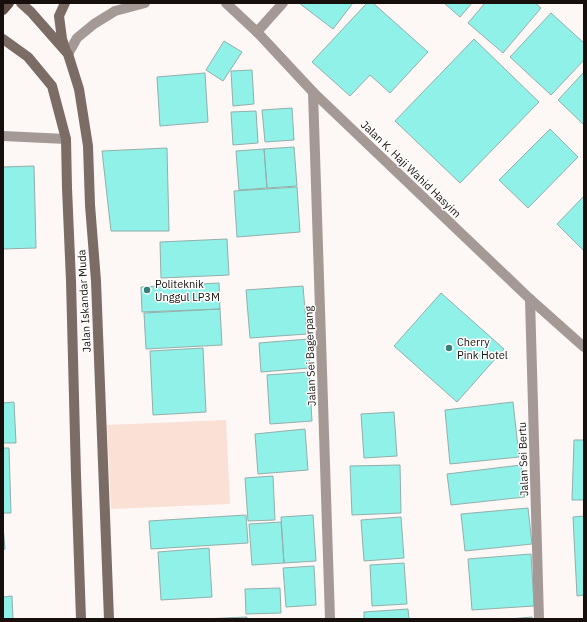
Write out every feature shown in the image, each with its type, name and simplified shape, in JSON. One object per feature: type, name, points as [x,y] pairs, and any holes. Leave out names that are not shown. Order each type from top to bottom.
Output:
[{"type":"main road","points":[[3,10],[9,3]]},
{"type":"main road","name":"Jalan Iskandar Muda","points":[[21,3],[31,12],[68,54],[79,89],[88,146],[90,205],[96,281],[109,619]]},
{"type":"main road","points":[[65,3],[59,16],[62,39],[68,54]]},
{"type":"main road","name":"Jalan Iskandar Muda","points":[[3,39],[28,57],[52,86],[66,139],[82,619]]},
{"type":"street","points":[[68,54],[77,38],[94,24],[116,11],[145,3]]},
{"type":"street","name":"Jalan K. Haji Wahid Hasyim","points":[[226,3],[257,32],[313,92],[530,299],[584,347]]},
{"type":"street","points":[[257,32],[283,3]]},
{"type":"street","name":"Jalan Sei Bagerpang","points":[[313,92],[330,619]]},
{"type":"street","points":[[3,136],[66,139]]},
{"type":"street","name":"Jalan Sei Bertu","points":[[530,299],[539,619]]},
{"type":"shaded area","points":[[226,420],[230,504],[111,509],[107,425]]},
{"type":"building","points":[[299,3],[353,3],[333,29]]},
{"type":"building","points":[[367,3],[373,3],[428,52],[390,93],[370,75],[350,96],[312,62]]},
{"type":"building","points":[[444,3],[472,3],[460,17]]},
{"type":"building","points":[[485,3],[535,3],[541,8],[503,53],[468,23]]},
{"type":"building","points":[[551,13],[584,43],[584,60],[551,95],[510,57]]},
{"type":"building","points":[[474,39],[539,102],[460,183],[395,121]]},
{"type":"building","points":[[224,41],[242,52],[223,81],[206,70]]},
{"type":"building","points":[[252,70],[254,104],[233,106],[231,71]]},
{"type":"building","points":[[584,72],[584,125],[558,100]]},
{"type":"building","points":[[205,73],[208,122],[160,126],[157,77]]},
{"type":"building","points":[[292,108],[294,140],[265,142],[262,110]]},
{"type":"building","points":[[256,111],[258,143],[233,145],[231,112]]},
{"type":"building","points":[[550,129],[578,157],[528,208],[499,180]]},
{"type":"building","points":[[294,147],[297,186],[267,188],[264,149]]},
{"type":"building","points":[[167,148],[169,231],[111,231],[102,151]]},
{"type":"building","points":[[264,149],[267,188],[239,190],[236,151]]},
{"type":"building","points":[[34,166],[36,248],[3,249],[3,167]]},
{"type":"building","points":[[297,187],[300,232],[237,237],[234,191]]},
{"type":"building","points":[[584,196],[584,251],[557,224]]},
{"type":"building","points":[[227,239],[229,275],[161,278],[160,242]]},
{"type":"building","points":[[219,283],[220,309],[142,312],[141,287]]},
{"type":"building","points":[[303,286],[307,334],[250,338],[246,290]]},
{"type":"building","name":"Cherry Pink Hotel","points":[[441,293],[504,349],[457,402],[394,346]]},
{"type":"building","points":[[220,309],[222,345],[146,349],[144,313]]},
{"type":"building","points":[[308,339],[310,368],[261,372],[259,343]]},
{"type":"building","points":[[203,348],[206,412],[153,415],[150,351]]},
{"type":"building","points":[[309,372],[312,421],[270,424],[267,375]]},
{"type":"building","points":[[14,402],[16,443],[3,443],[3,403]]},
{"type":"building","points":[[513,402],[519,457],[450,464],[445,410]]},
{"type":"building","points":[[394,412],[397,456],[364,458],[361,414]]},
{"type":"building","points":[[305,429],[308,470],[258,474],[255,434]]},
{"type":"building","points":[[574,440],[584,440],[584,500],[572,500]]},
{"type":"building","points":[[3,448],[9,448],[11,513],[3,513]]},
{"type":"building","points":[[400,465],[401,513],[352,515],[350,466]]},
{"type":"building","points":[[521,465],[525,497],[451,505],[447,474]]},
{"type":"building","points":[[273,476],[275,520],[248,521],[245,478]]},
{"type":"building","points":[[528,508],[532,544],[465,551],[461,514]]},
{"type":"building","points":[[246,515],[248,543],[151,549],[149,521]]},
{"type":"building","points":[[313,515],[316,561],[284,563],[281,517]]},
{"type":"building","points":[[584,516],[584,595],[577,596],[573,517]]},
{"type":"building","points":[[401,517],[404,558],[364,561],[361,520]]},
{"type":"building","points":[[281,522],[284,563],[252,565],[249,524]]},
{"type":"building","points":[[3,526],[5,549],[3,550]]},
{"type":"building","points":[[209,548],[212,597],[161,600],[158,552]]},
{"type":"building","points":[[531,554],[534,606],[472,610],[468,559]]},
{"type":"building","points":[[404,563],[407,604],[372,606],[370,565]]},
{"type":"building","points":[[314,566],[316,605],[286,607],[283,568]]},
{"type":"building","points":[[280,588],[281,613],[246,614],[245,589]]},
{"type":"building","points":[[12,596],[13,619],[3,619],[3,597]]},
{"type":"building","points":[[408,609],[409,619],[364,619],[364,612]]},
{"type":"building","points":[[247,617],[247,619],[203,619]]},
{"type":"building","points":[[532,617],[532,619],[510,619]]},
{"type":"place","name":"Politeknik Unggul LP3M","points":[[147,290]]},
{"type":"place","name":"Cherry Pink Hotel","points":[[449,348]]}]
